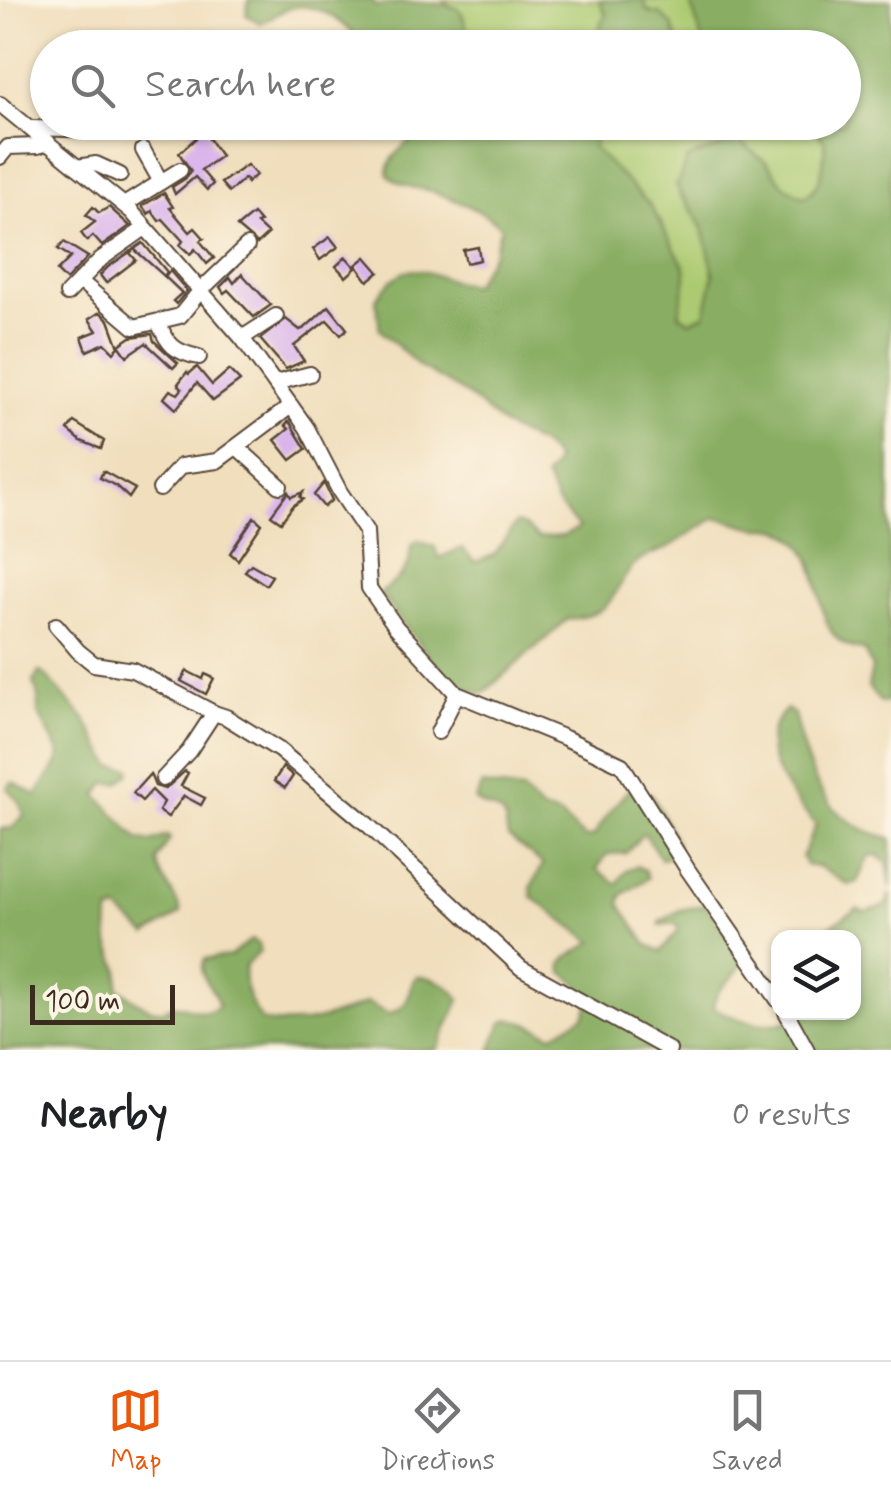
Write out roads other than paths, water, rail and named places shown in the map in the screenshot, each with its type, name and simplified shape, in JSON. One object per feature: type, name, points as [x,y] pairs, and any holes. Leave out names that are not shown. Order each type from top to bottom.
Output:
[{"type":"street","points":[[0,104],[30,126]]},
{"type":"street","points":[[46,140],[124,205],[242,338],[275,382],[366,533],[368,581],[396,627],[457,694],[622,765],[771,990]]},
{"type":"street","points":[[0,157],[8,147],[48,142]]},
{"type":"street","points":[[143,150],[162,182]]},
{"type":"street","points":[[77,167],[96,164],[120,175]]},
{"type":"street","points":[[124,205],[180,170]]},
{"type":"street","points":[[67,294],[101,258],[145,228]]},
{"type":"street","points":[[96,242],[101,258]]},
{"type":"street","points":[[118,336],[134,327],[180,316],[200,290],[247,246]]},
{"type":"street","points":[[80,281],[134,327]]},
{"type":"street","points":[[242,338],[276,316]]},
{"type":"street","points":[[158,322],[168,345],[178,353],[199,357]]},
{"type":"street","points":[[275,382],[310,374]]},
{"type":"street","points":[[160,489],[180,466],[217,461],[292,406]]},
{"type":"street","points":[[238,448],[280,486]]},
{"type":"street","points":[[56,625],[78,652],[94,664],[133,670],[226,717],[279,750],[368,825],[521,968],[669,1050]]},
{"type":"street","points":[[438,732],[457,694]]},
{"type":"street","points":[[163,779],[190,751],[214,714]]},
{"type":"street","points":[[790,1020],[807,1050]]}]
